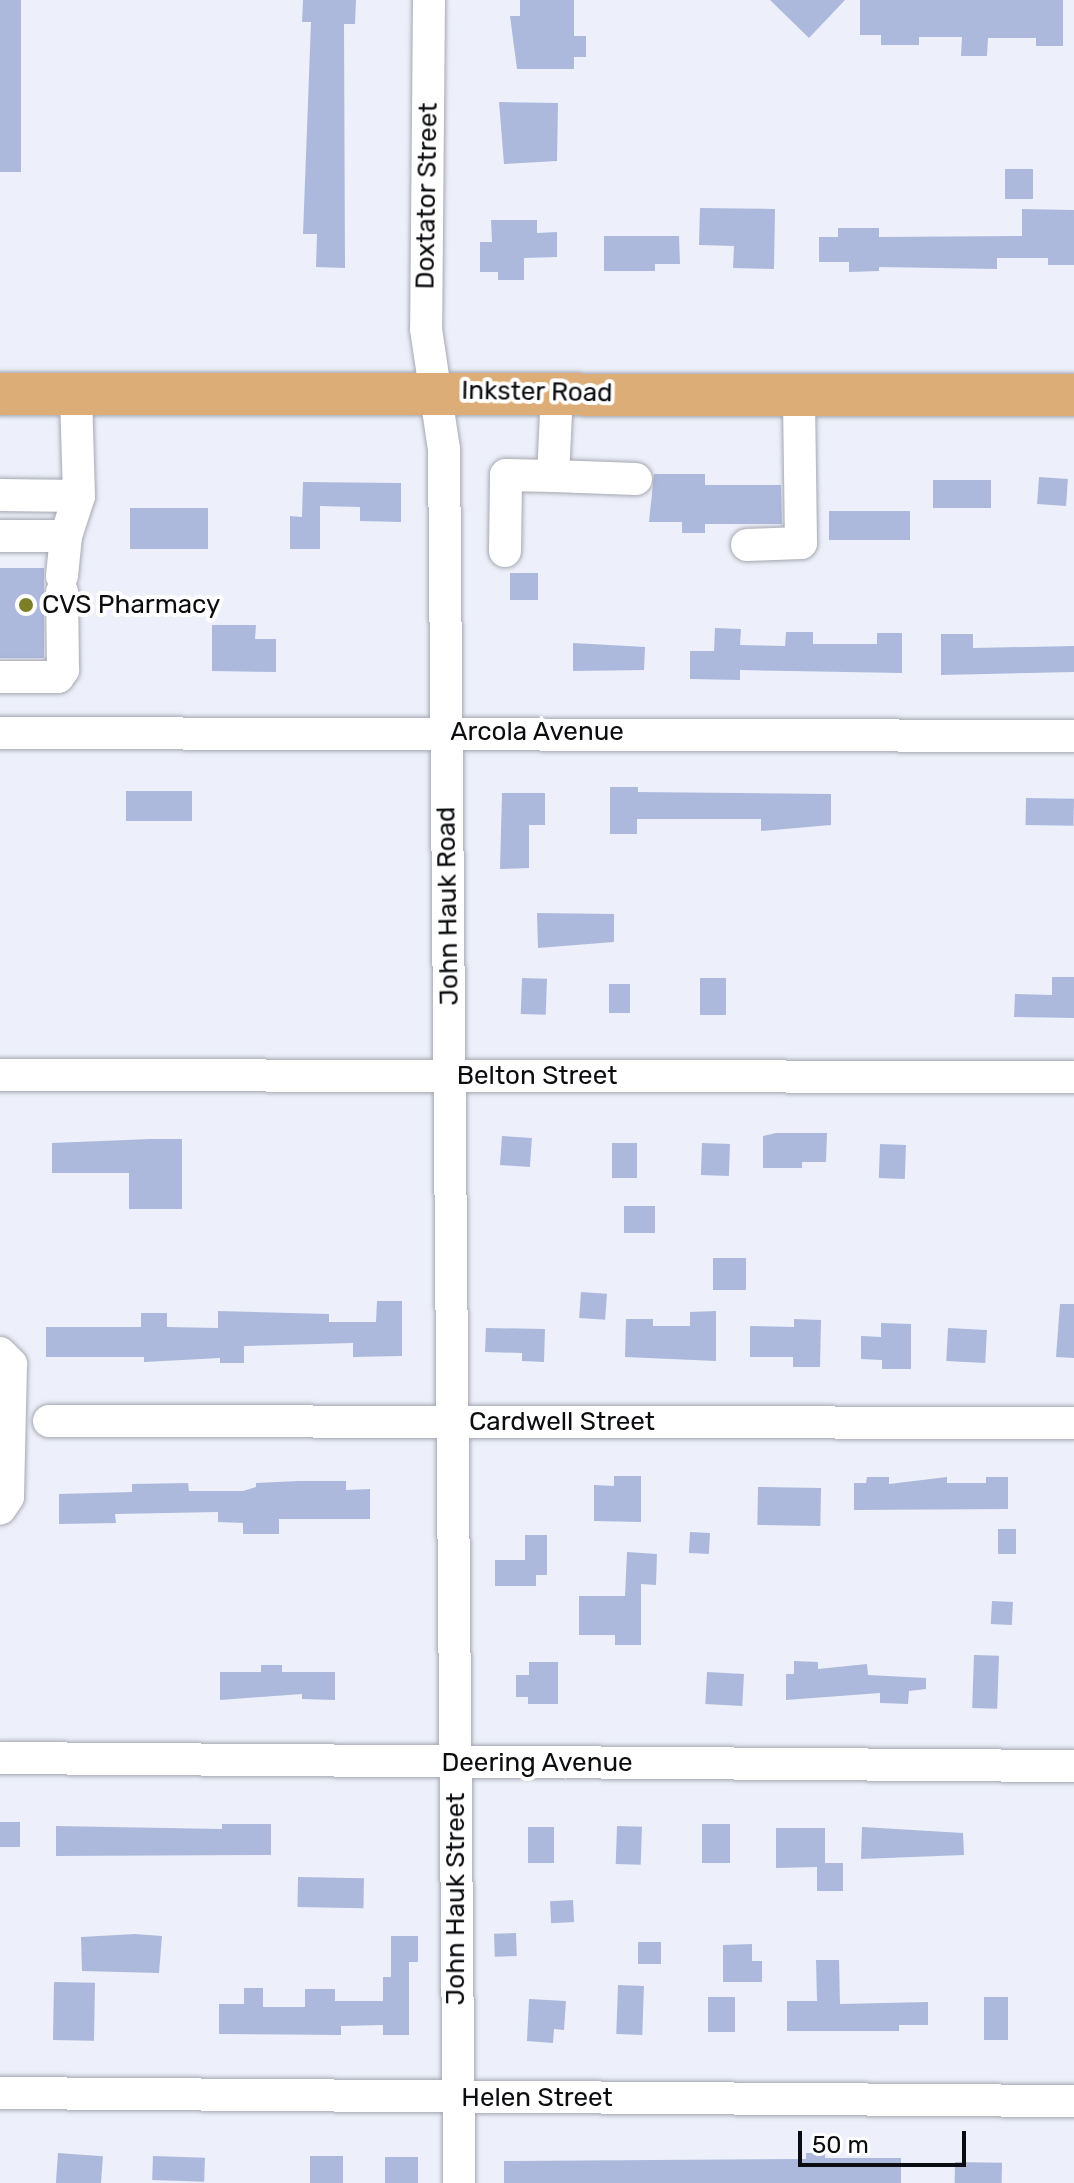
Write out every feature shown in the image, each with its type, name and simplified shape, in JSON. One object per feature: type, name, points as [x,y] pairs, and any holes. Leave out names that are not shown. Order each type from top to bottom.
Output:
[{"type":"main road","name":"Inkster Road","points":[[0,394],[437,391],[1074,395]]},
{"type":"street","name":"Doxtator Street","points":[[429,0],[426,329],[437,391]]},
{"type":"street","name":"John Hauk Road","points":[[437,391],[444,435],[454,1422]]},
{"type":"street","points":[[553,476],[557,392]]},
{"type":"street","points":[[0,677],[58,677],[63,670],[62,584],[66,536],[79,496],[76,394]]},
{"type":"street","points":[[747,545],[801,543],[799,394]]},
{"type":"street","points":[[505,551],[506,475],[636,479]]},
{"type":"street","points":[[0,495],[79,496]]},
{"type":"street","points":[[0,536],[66,536]]},
{"type":"street","name":"Arcola Avenue","points":[[0,733],[446,731],[1074,736]]},
{"type":"street","name":"Belton Street","points":[[0,1075],[1074,1077]]},
{"type":"street","points":[[0,1353],[11,1364],[8,1497],[0,1509]]},
{"type":"street","name":"Cardwell Street","points":[[49,1421],[1074,1423]]},
{"type":"street","name":"John Hauk Street","points":[[454,1422],[459,2183]]},
{"type":"street","name":"Deering Avenue","points":[[0,1758],[1074,1766]]},
{"type":"street","name":"Helen Street","points":[[0,2093],[1074,2101]]},
{"type":"building","points":[[0,0],[21,0],[21,172],[0,172]]},
{"type":"building","points":[[303,0],[356,0],[355,24],[344,24],[345,268],[316,267],[317,234],[303,234],[311,22],[302,22]]},
{"type":"building","points":[[520,0],[574,0],[574,36],[586,36],[586,57],[574,57],[574,69],[517,69],[510,16],[520,16]]},
{"type":"building","points":[[770,0],[845,0],[809,38]]},
{"type":"building","points":[[860,0],[1063,0],[1063,46],[1036,46],[1036,38],[988,38],[987,56],[961,56],[962,37],[919,37],[919,45],[881,45],[881,35],[860,35]]},
{"type":"building","points":[[499,102],[558,103],[557,161],[504,164]]},
{"type":"building","points":[[1005,169],[1033,169],[1033,199],[1005,199]]},
{"type":"building","points":[[700,208],[775,209],[774,269],[733,268],[734,246],[699,245]]},
{"type":"building","points":[[1022,209],[1074,210],[1074,265],[1048,265],[1048,258],[997,258],[997,269],[879,267],[879,271],[849,272],[849,262],[819,262],[819,237],[838,237],[838,228],[879,228],[879,237],[1022,236]]},
{"type":"building","points":[[491,220],[537,220],[537,233],[557,232],[557,257],[524,258],[524,280],[498,280],[498,272],[480,272],[480,242],[492,242]]},
{"type":"building","points":[[604,236],[679,236],[680,264],[655,264],[655,271],[604,271]]},
{"type":"building","points":[[654,474],[705,474],[705,485],[781,485],[782,524],[705,524],[705,533],[682,533],[682,522],[649,522]]},
{"type":"building","points":[[1039,477],[1068,479],[1066,506],[1037,504]]},
{"type":"building","points":[[933,480],[991,480],[991,508],[933,508]]},
{"type":"building","points":[[303,482],[401,483],[401,522],[360,521],[360,507],[320,506],[320,549],[290,549],[290,516],[302,517]]},
{"type":"building","points":[[130,508],[208,508],[208,549],[130,549]]},
{"type":"building","points":[[829,511],[910,511],[910,540],[829,540]]},
{"type":"building","name":"CVS Pharmacy","points":[[0,568],[44,568],[44,658],[0,658]]},
{"type":"building","points":[[510,573],[538,573],[538,600],[510,600]]},
{"type":"building","points":[[212,625],[256,625],[255,639],[276,639],[276,672],[212,671]]},
{"type":"building","points":[[715,628],[741,629],[740,645],[785,646],[786,632],[813,632],[813,644],[877,644],[877,633],[902,633],[902,673],[740,670],[740,680],[690,679],[690,651],[714,651]]},
{"type":"building","points":[[941,634],[973,634],[973,648],[1074,646],[1074,672],[941,675]]},
{"type":"building","points":[[573,643],[645,647],[644,670],[573,671]]},
{"type":"building","points":[[610,787],[638,787],[638,792],[831,794],[831,825],[761,831],[761,819],[637,819],[637,834],[610,834]]},
{"type":"building","points":[[126,791],[192,791],[192,821],[126,821]]},
{"type":"building","points":[[502,793],[545,793],[545,825],[529,825],[529,868],[500,869]]},
{"type":"building","points":[[1026,798],[1074,799],[1074,826],[1026,825]]},
{"type":"building","points":[[537,913],[614,914],[614,942],[538,948]]},
{"type":"building","points":[[1052,977],[1074,977],[1074,1018],[1014,1017],[1015,994],[1052,995]]},
{"type":"building","points":[[522,978],[547,979],[546,1015],[521,1014]]},
{"type":"building","points":[[700,978],[726,978],[726,1015],[700,1015]]},
{"type":"building","points":[[609,984],[630,984],[630,1013],[609,1013]]},
{"type":"building","points":[[827,1133],[826,1162],[802,1162],[802,1168],[763,1168],[763,1136]]},
{"type":"building","points":[[502,1136],[532,1138],[530,1167],[500,1165]]},
{"type":"building","points":[[182,1139],[182,1209],[129,1209],[129,1173],[52,1173],[52,1143]]},
{"type":"building","points":[[612,1143],[637,1143],[637,1178],[612,1178]]},
{"type":"building","points":[[702,1143],[730,1144],[729,1176],[701,1175]]},
{"type":"building","points":[[880,1144],[906,1145],[905,1179],[879,1178]]},
{"type":"building","points":[[624,1206],[655,1206],[655,1233],[624,1233]]},
{"type":"building","points":[[713,1258],[746,1258],[746,1290],[713,1290]]},
{"type":"building","points":[[581,1292],[607,1294],[605,1320],[579,1318]]},
{"type":"building","points":[[377,1301],[402,1301],[402,1356],[353,1357],[353,1343],[244,1346],[244,1363],[220,1363],[220,1358],[144,1362],[144,1357],[46,1357],[46,1327],[141,1327],[141,1313],[167,1313],[167,1327],[218,1328],[218,1311],[329,1314],[329,1322],[376,1322]]},
{"type":"building","points":[[1060,1304],[1074,1304],[1074,1358],[1056,1357]]},
{"type":"building","points":[[716,1311],[716,1361],[625,1357],[626,1319],[653,1319],[653,1326],[690,1326],[690,1312]]},
{"type":"building","points":[[794,1319],[821,1320],[820,1367],[793,1367],[793,1357],[750,1357],[750,1326],[794,1327]]},
{"type":"building","points":[[881,1323],[911,1324],[911,1369],[882,1369],[882,1360],[861,1359],[861,1336],[881,1337]]},
{"type":"building","points":[[486,1328],[545,1329],[544,1362],[522,1361],[522,1353],[485,1352]]},
{"type":"building","points":[[948,1328],[987,1330],[985,1363],[946,1361]]},
{"type":"building","points":[[614,1476],[641,1476],[641,1522],[594,1521],[594,1485],[614,1486]]},
{"type":"building","points":[[867,1477],[889,1477],[889,1484],[947,1477],[947,1483],[986,1483],[986,1477],[1008,1477],[1008,1509],[854,1510],[854,1483],[866,1483]]},
{"type":"building","points":[[346,1481],[346,1490],[370,1489],[370,1519],[279,1519],[279,1534],[243,1534],[243,1523],[218,1522],[218,1512],[115,1514],[116,1523],[59,1524],[59,1494],[132,1492],[132,1484],[188,1483],[189,1491],[243,1491],[256,1487],[256,1483]]},
{"type":"building","points":[[758,1487],[821,1488],[820,1526],[757,1525]]},
{"type":"building","points":[[998,1529],[1016,1529],[1016,1554],[998,1554]]},
{"type":"building","points":[[690,1532],[710,1533],[709,1554],[689,1553]]},
{"type":"building","points":[[525,1535],[547,1535],[547,1575],[536,1575],[536,1586],[495,1586],[495,1560],[525,1560]]},
{"type":"building","points":[[627,1552],[657,1554],[656,1585],[641,1584],[641,1645],[615,1645],[615,1635],[579,1635],[579,1596],[625,1596]]},
{"type":"building","points":[[992,1601],[1013,1602],[1012,1625],[991,1624]]},
{"type":"building","points":[[974,1655],[999,1656],[997,1709],[972,1708]]},
{"type":"building","points":[[794,1661],[818,1662],[818,1669],[867,1664],[868,1675],[926,1678],[926,1689],[909,1691],[908,1704],[880,1703],[880,1693],[786,1700],[786,1674],[794,1674]]},
{"type":"building","points":[[529,1662],[558,1662],[558,1704],[528,1704],[528,1697],[516,1697],[516,1675],[529,1675]]},
{"type":"building","points":[[261,1665],[282,1665],[282,1672],[335,1672],[335,1700],[302,1699],[302,1694],[220,1700],[220,1672],[261,1672]]},
{"type":"building","points":[[707,1672],[744,1674],[742,1706],[705,1704]]},
{"type":"building","points":[[0,1822],[20,1822],[20,1847],[0,1847]]},
{"type":"building","points":[[222,1824],[271,1824],[271,1855],[56,1856],[56,1826],[222,1829]]},
{"type":"building","points":[[702,1824],[730,1824],[730,1863],[702,1863]]},
{"type":"building","points":[[617,1826],[642,1827],[641,1865],[616,1864]]},
{"type":"building","points":[[528,1827],[554,1827],[554,1863],[528,1863]]},
{"type":"building","points":[[862,1827],[963,1833],[964,1855],[861,1859]]},
{"type":"building","points":[[776,1828],[825,1828],[825,1863],[843,1863],[843,1891],[817,1891],[817,1867],[776,1868]]},
{"type":"building","points":[[298,1877],[364,1878],[363,1908],[297,1907]]},
{"type":"building","points":[[573,1900],[574,1922],[551,1923],[550,1901]]},
{"type":"building","points":[[516,1933],[517,1956],[495,1957],[494,1934]]},
{"type":"building","points":[[162,1936],[159,1973],[82,1971],[81,1937]]},
{"type":"building","points":[[391,1936],[418,1936],[418,1962],[409,1962],[409,2035],[383,2035],[383,2025],[341,2026],[341,2035],[219,2034],[219,2004],[244,2004],[244,1988],[263,1988],[263,2007],[305,2007],[305,1989],[335,1989],[335,2001],[383,2001],[383,1977],[391,1977]]},
{"type":"building","points":[[638,1942],[661,1942],[661,1964],[638,1964]]},
{"type":"building","points":[[752,1944],[752,1961],[762,1961],[762,1982],[723,1982],[723,1945]]},
{"type":"building","points":[[816,1960],[839,1960],[840,2004],[928,2002],[928,2025],[899,2025],[899,2031],[787,2031],[787,2001],[817,2001]]},
{"type":"building","points":[[54,1982],[95,1983],[94,2041],[53,2040]]},
{"type":"building","points":[[618,1985],[644,1986],[642,2035],[616,2034]]},
{"type":"building","points":[[708,1997],[735,1997],[735,2032],[708,2032]]},
{"type":"building","points":[[984,1997],[1008,1997],[1008,2040],[984,2040]]},
{"type":"building","points":[[529,1999],[566,2001],[564,2030],[554,2029],[553,2043],[527,2041]]},
{"type":"building","points":[[58,2153],[103,2156],[101,2183],[56,2183]]},
{"type":"building","points":[[806,2153],[825,2153],[825,2158],[901,2158],[901,2183],[504,2183],[504,2161],[806,2159]]},
{"type":"building","points":[[153,2156],[205,2158],[204,2182],[152,2180]]},
{"type":"building","points":[[310,2156],[343,2156],[343,2183],[310,2183]]},
{"type":"building","points":[[385,2157],[418,2157],[418,2183],[385,2183]]},
{"type":"building","points":[[955,2162],[1002,2163],[1002,2183],[955,2183]]},
{"type":"place","name":"CVS Pharmacy","points":[[26,605]]}]
